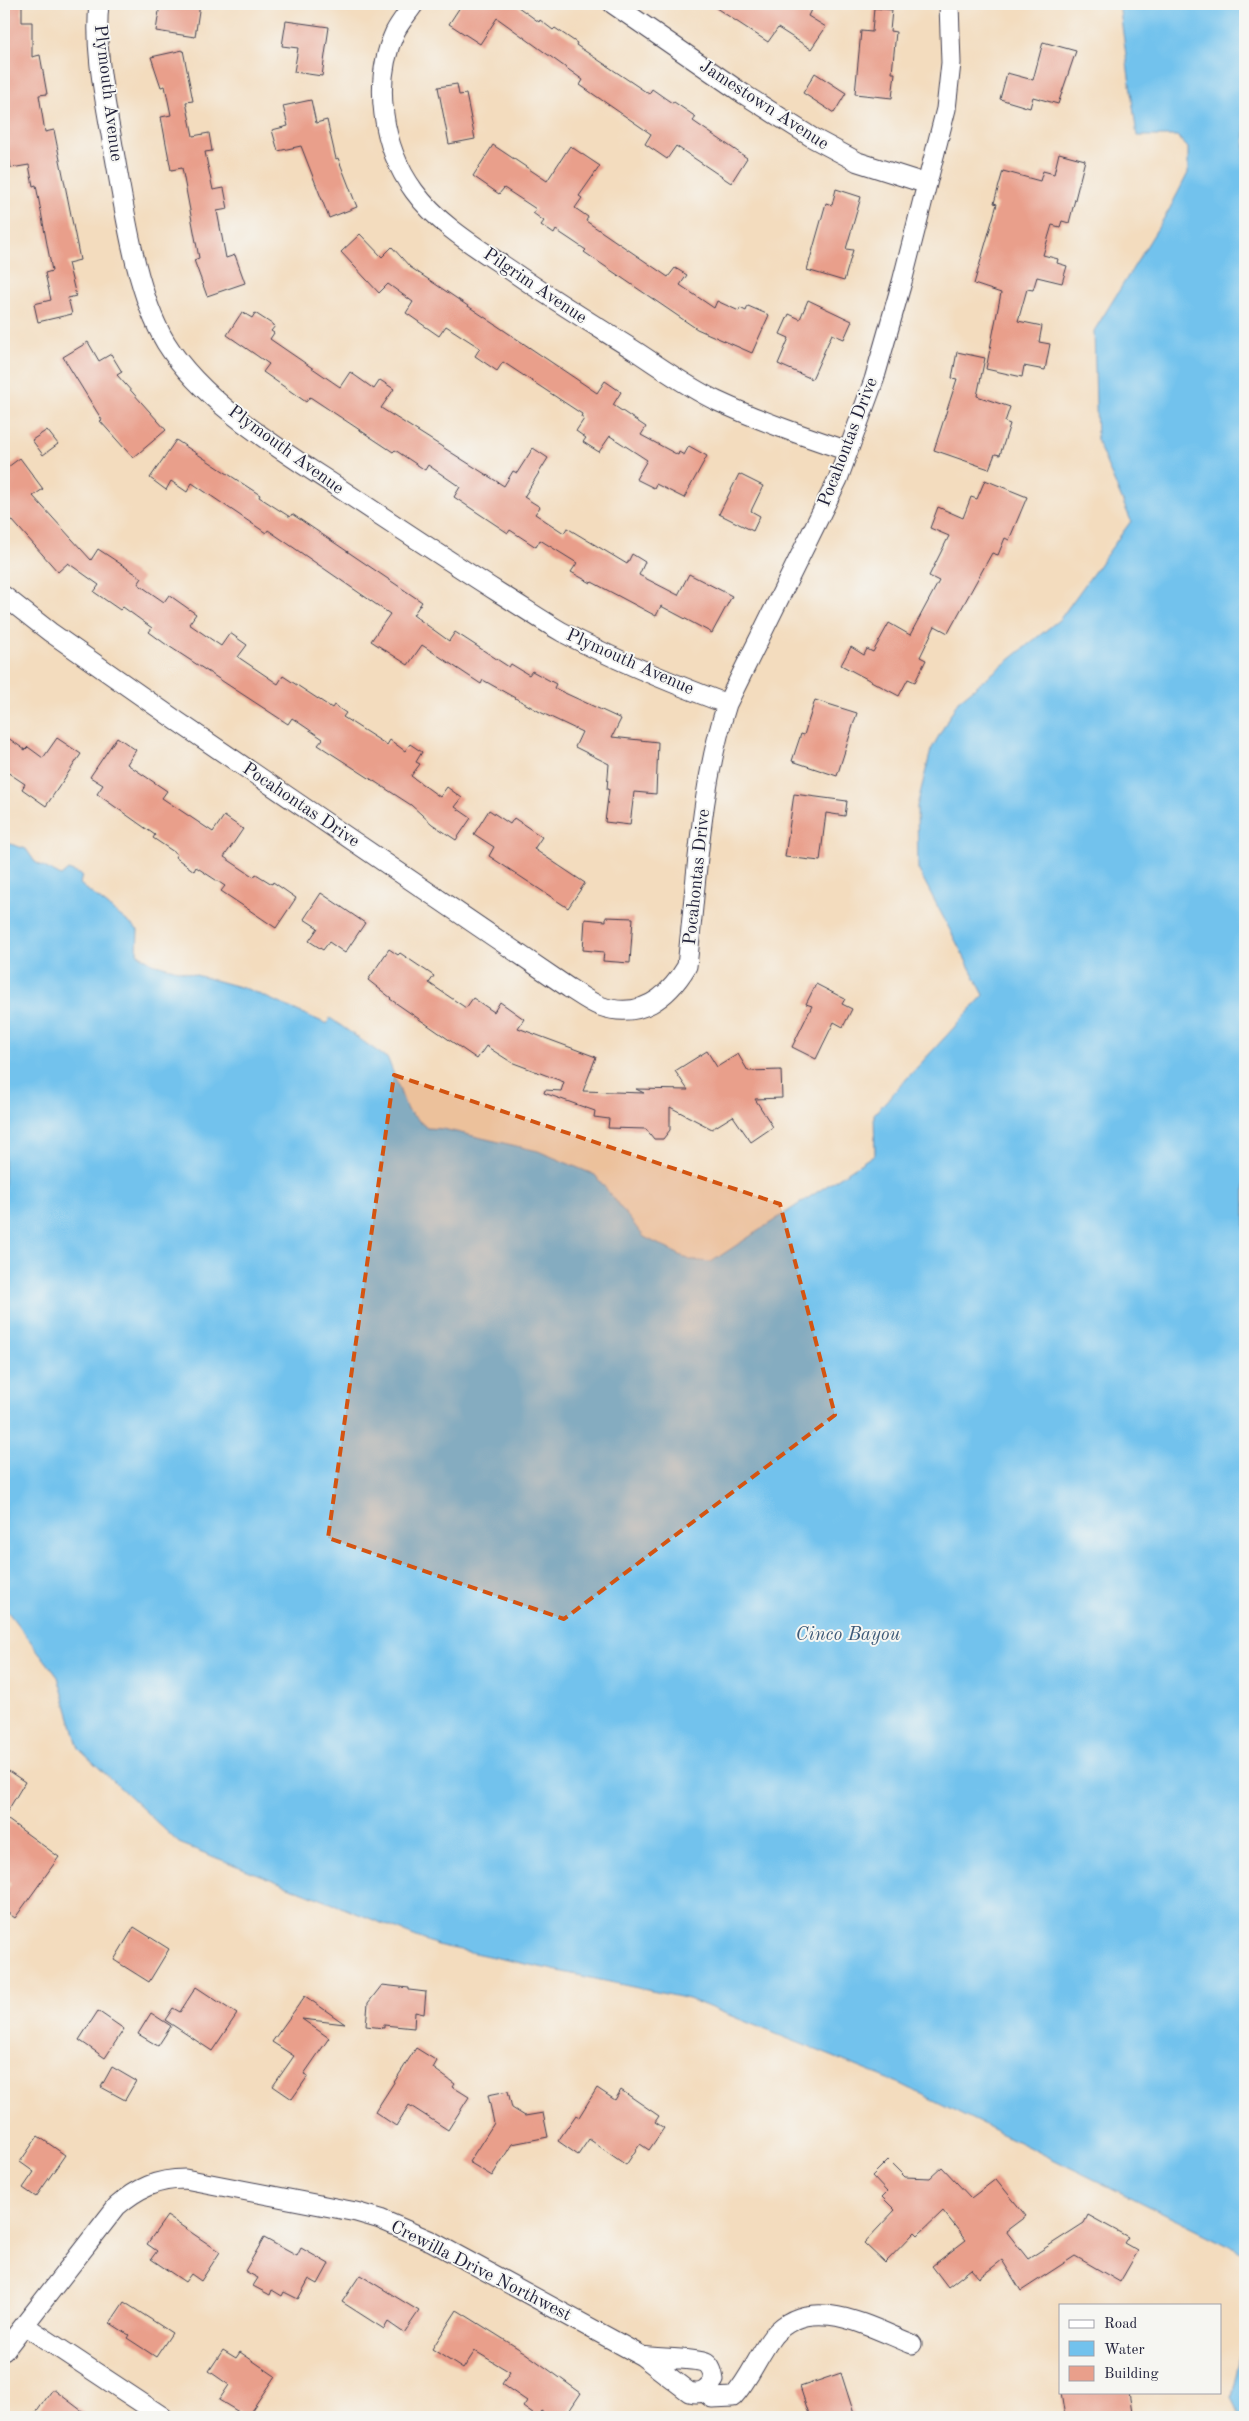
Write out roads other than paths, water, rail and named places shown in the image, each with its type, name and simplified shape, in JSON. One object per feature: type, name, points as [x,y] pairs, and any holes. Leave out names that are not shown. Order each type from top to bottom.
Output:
[{"type":"street","name":"Plymouth Avenue","points":[[99,4],[96,32],[106,101],[122,196],[141,284],[152,316],[166,342],[188,373],[206,391],[276,446],[445,559],[560,630],[608,655],[726,704]]},
{"type":"street","name":"Pilgrim Avenue","points":[[414,4],[396,32],[389,50],[384,79],[385,121],[394,154],[414,191],[434,213],[449,228],[528,282],[693,388],[758,420],[848,451]]},
{"type":"street","name":"Jamestown Avenue","points":[[612,4],[745,95],[813,138],[858,162],[927,184]]},
{"type":"street","name":"Pocahontas Drive","points":[[4,596],[50,632],[177,721],[569,988],[599,1006],[615,1009],[630,1010],[648,1005],[663,996],[675,985],[687,966],[707,786],[726,704],[838,479],[874,380],[946,109],[951,63],[949,4]]},
{"type":"street","name":"Crewilla Drive Northwest","points":[[4,2351],[117,2206],[133,2192],[144,2187],[168,2179],[185,2179],[356,2212],[404,2228],[642,2356],[689,2392],[696,2394],[704,2392],[714,2380],[713,2372],[707,2363],[698,2360],[665,2360],[642,2356]]},
{"type":"street","points":[[704,2392],[712,2398],[734,2397],[743,2386],[772,2337],[785,2324],[796,2318],[812,2314],[830,2315],[853,2320],[912,2344]]},
{"type":"street","points":[[24,2325],[163,2417]]},
{"type":"water","name":"Cinco Bayou","points":[[1119,4],[1245,4],[1245,2254],[901,2084],[689,1999],[437,1945],[179,1843],[79,1749],[58,1677],[4,1607],[4,842],[26,849],[35,862],[61,876],[68,870],[82,875],[80,884],[138,930],[137,953],[152,963],[247,989],[327,1024],[330,1018],[388,1059],[407,1110],[427,1128],[443,1129],[538,1151],[595,1175],[644,1237],[690,1260],[711,1262],[875,1154],[874,1114],[984,995],[918,869],[917,806],[931,750],[958,701],[1060,619],[1131,521],[1097,441],[1094,331],[1169,210],[1188,173],[1188,148],[1177,136],[1137,136]]},
{"type":"water","points":[[1245,2333],[1245,2417],[1241,2417],[1231,2397]]}]
